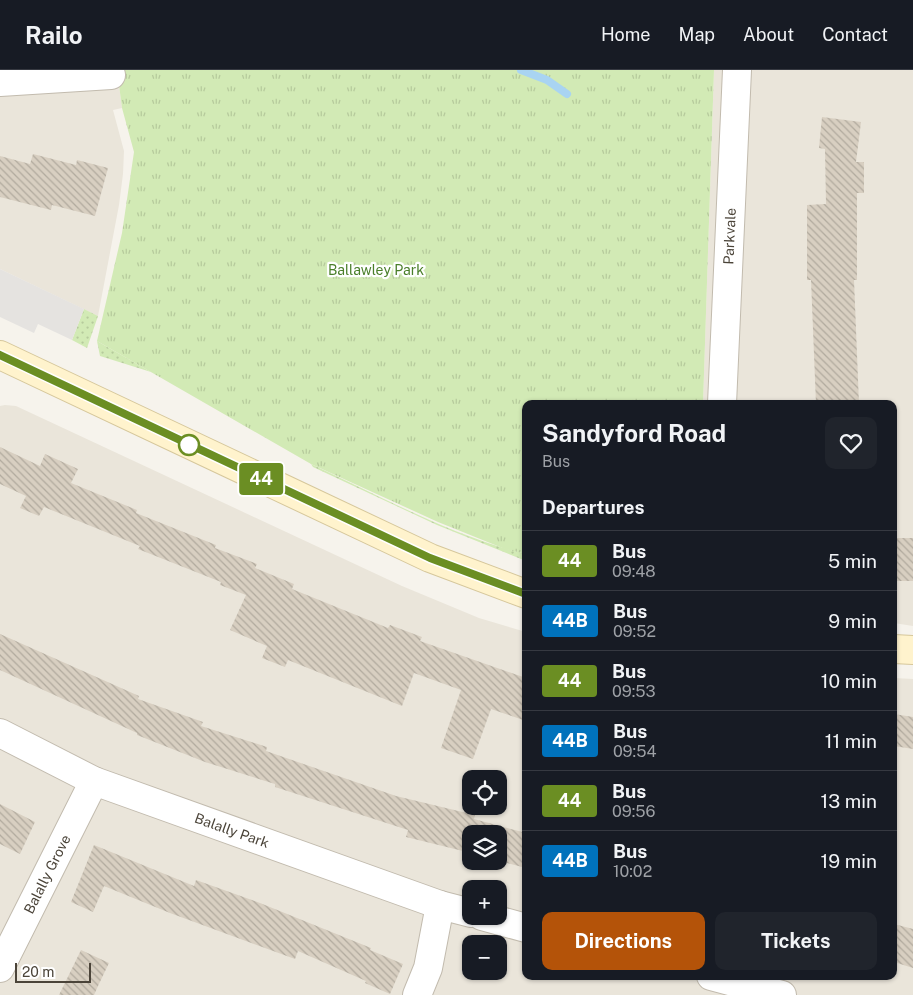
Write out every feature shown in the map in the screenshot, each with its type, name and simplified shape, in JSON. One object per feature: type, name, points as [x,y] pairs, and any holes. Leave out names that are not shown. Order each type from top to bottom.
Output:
[{"type":"main road","points":[[0,355],[421,554],[522,592]]},
{"type":"main road","points":[[897,649],[913,650]]},
{"type":"street","name":"Parkvale","points":[[722,400],[737,70]]},
{"type":"street","points":[[0,82],[111,75]]},
{"type":"street","name":"Balally Park","points":[[0,733],[94,780],[440,905],[462,911]]},
{"type":"street","name":"Balally Grove","points":[[0,968],[94,780]]},
{"type":"street","points":[[417,995],[428,968],[440,905]]},
{"type":"street","points":[[507,923],[522,927]]},
{"type":"street","points":[[726,980],[782,995]]},
{"type":"shaded area","points":[[117,70],[122,108],[113,110],[124,151],[123,174],[98,316],[0,269],[0,74]]},
{"type":"shaded area","points":[[714,70],[913,70],[913,626],[897,623],[897,400],[703,400]]},
{"type":"shaded area","points":[[0,269],[84,309],[72,340],[38,324],[34,333],[0,317]]},
{"type":"shaded area","points":[[0,406],[16,406],[402,586],[479,618],[522,631],[522,980],[897,980],[897,678],[913,679],[913,995],[0,995]]},
{"type":"green space","name":"Ballawley Park","points":[[117,70],[714,70],[703,400],[522,400],[522,553],[505,549],[438,522],[311,464],[97,341],[122,233],[134,152],[122,108]]},
{"type":"green space","points":[[84,309],[98,316],[87,348],[72,340]]},
{"type":"green space","points":[[97,341],[151,372],[100,356]]},
{"type":"green space","points":[[311,464],[444,526],[471,537],[522,553],[522,559],[437,525],[313,467]]},
{"type":"building","points":[[822,117],[861,122],[856,162],[864,162],[864,193],[857,193],[857,280],[854,280],[859,400],[816,400],[811,280],[807,280],[807,205],[826,204],[825,149],[819,148]]},
{"type":"building","points":[[33,154],[76,165],[77,160],[108,168],[95,216],[52,205],[51,210],[0,197],[0,156],[30,164]]},
{"type":"building","points":[[0,447],[40,466],[45,454],[78,469],[71,483],[137,510],[136,513],[216,545],[215,548],[257,564],[255,568],[294,584],[292,589],[388,628],[390,625],[422,637],[420,641],[522,677],[522,720],[491,709],[473,759],[441,748],[461,690],[414,673],[402,706],[288,660],[285,667],[262,658],[267,646],[230,630],[246,595],[220,585],[221,582],[138,549],[140,546],[44,507],[39,516],[20,508],[26,496],[0,484]]},
{"type":"building","points":[[897,538],[913,538],[913,581],[897,581]]},
{"type":"building","points":[[0,634],[139,696],[138,699],[203,722],[201,726],[267,747],[266,751],[396,796],[462,812],[462,815],[475,815],[474,819],[496,825],[462,825],[462,851],[406,837],[408,830],[205,762],[137,735],[137,733],[0,670]]},
{"type":"building","points":[[897,714],[913,717],[913,749],[897,746]]},
{"type":"building","points":[[0,804],[35,822],[20,854],[0,844]]},
{"type":"building","points":[[507,828],[522,832],[522,867],[507,863]]},
{"type":"building","points":[[94,845],[194,886],[196,880],[260,903],[371,948],[370,950],[403,964],[390,994],[365,983],[366,981],[298,951],[295,959],[170,913],[104,886],[93,912],[71,902]]},
{"type":"building","points":[[897,925],[913,929],[913,968],[897,963]]},
{"type":"building","points":[[81,950],[109,963],[94,995],[59,995]]},
{"type":"waterway","points":[[521,70],[547,80],[567,94]]},
{"type":"bus line","name":"44","points":[[0,355],[430,558],[522,593]]}]
